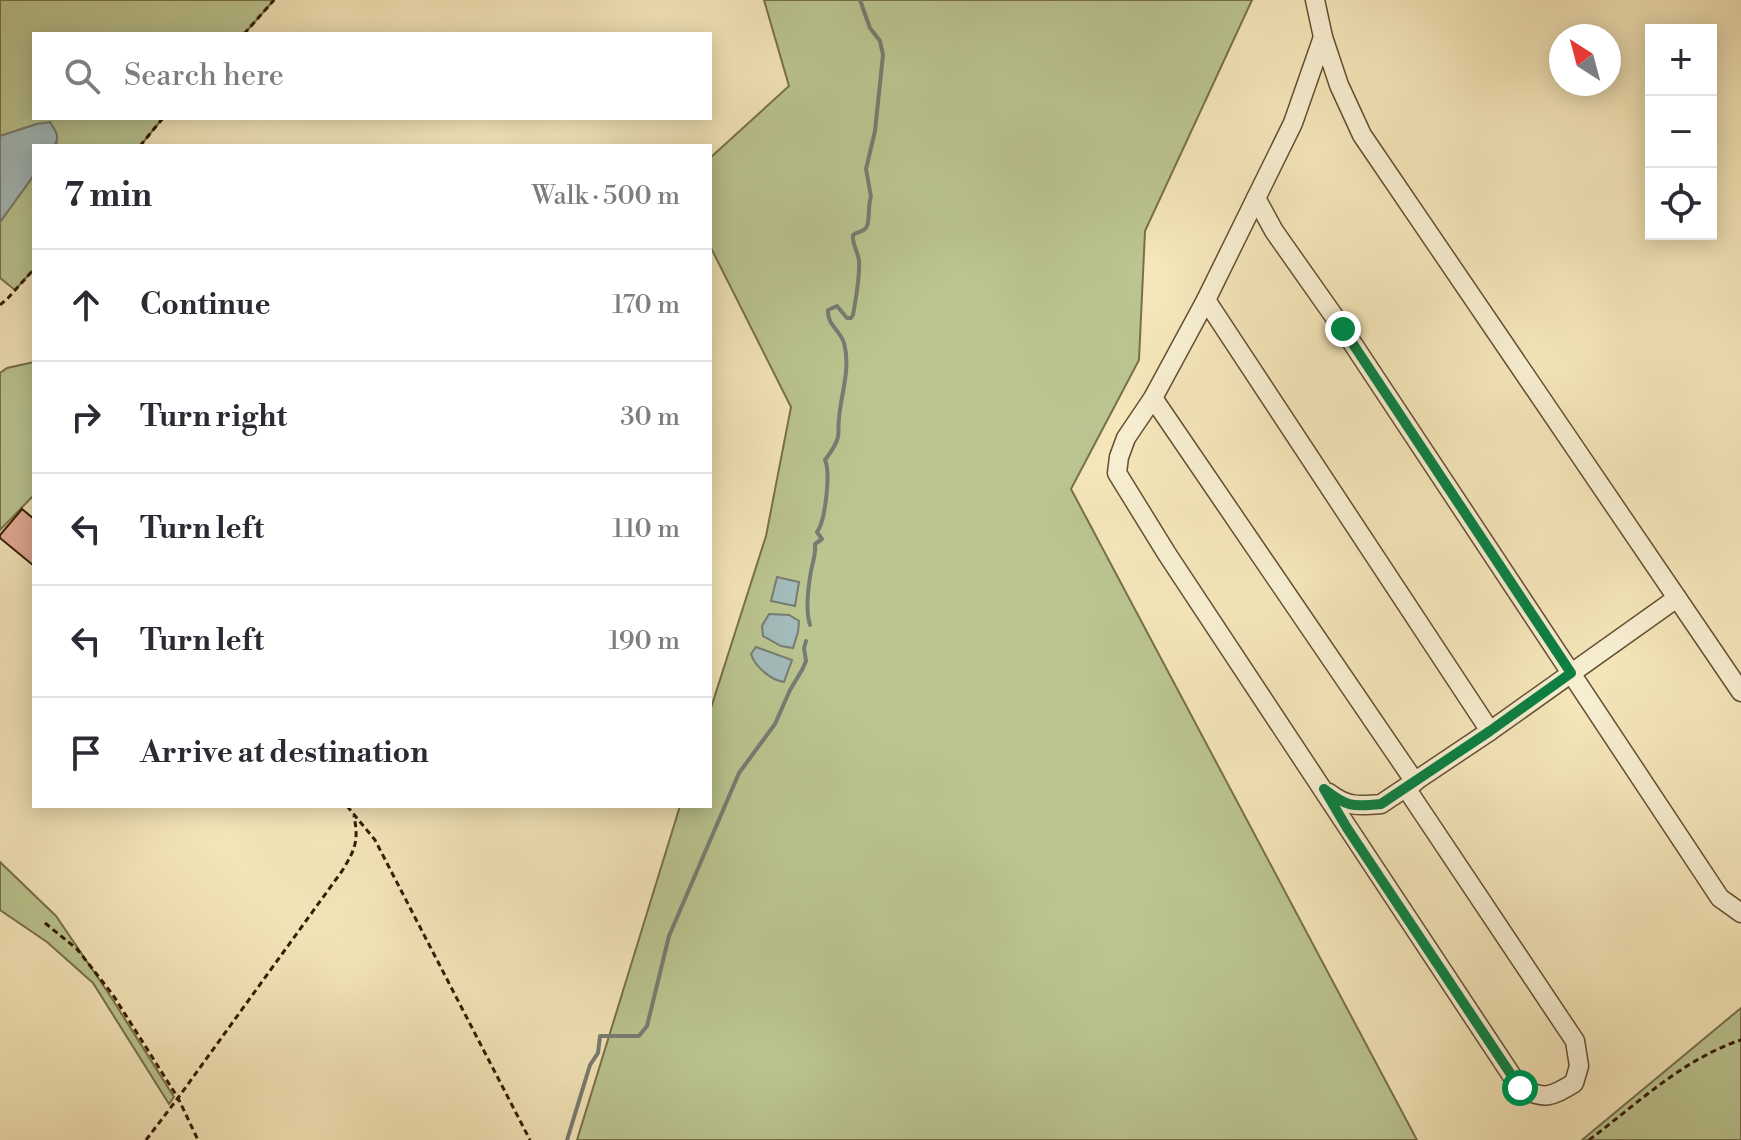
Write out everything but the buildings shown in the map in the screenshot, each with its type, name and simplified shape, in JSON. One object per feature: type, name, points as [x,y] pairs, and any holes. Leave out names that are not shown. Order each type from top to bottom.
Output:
[{"type":"lane","points":[[1315,0],[1339,85],[1362,135],[1741,692]]},
{"type":"lane","points":[[1153,398],[1411,785],[1575,1041],[1579,1066],[1574,1083],[1557,1093],[1538,1097],[1520,1088],[1167,554],[1117,473],[1126,438],[1153,398],[1206,300],[1293,123],[1323,37]]},
{"type":"lane","points":[[1256,198],[1274,231],[1343,329],[1720,898],[1741,913]]},
{"type":"lane","points":[[1206,300],[1490,731]]},
{"type":"lane","points":[[1324,789],[1340,802],[1360,806],[1381,804],[1677,598]]},
{"type":"path","points":[[246,32],[274,0]]},
{"type":"path","points":[[142,144],[161,120]]},
{"type":"path","points":[[0,305],[32,271]]},
{"type":"path","points":[[348,808],[375,840],[530,1140]]},
{"type":"path","points":[[146,1140],[342,871],[358,835],[354,816]]},
{"type":"path","points":[[45,923],[77,949],[104,984],[178,1098],[198,1140]]},
{"type":"path","points":[[1589,1140],[1678,1072],[1703,1056],[1741,1040]]},
{"type":"green space","points":[[0,0],[274,0],[246,32],[32,32],[32,120],[161,120],[142,144],[56,144],[57,142],[37,124],[0,136]]},
{"type":"green space","points":[[764,0],[1252,0],[1145,231],[1139,360],[1071,489],[1417,1140],[577,1140],[679,808],[712,808],[712,705],[766,536],[791,407],[712,250],[712,156],[789,86]]},
{"type":"green space","points":[[32,178],[32,271],[15,290],[0,278],[0,222]]},
{"type":"green space","points":[[32,362],[32,497],[0,530],[0,373],[7,368]]},
{"type":"green space","points":[[0,862],[56,916],[174,1097],[169,1104],[93,983],[47,942],[0,910]]},
{"type":"green space","points":[[1741,1008],[1741,1140],[1582,1140]]},
{"type":"water","points":[[50,122],[56,134],[56,143],[32,144],[32,178],[0,222],[0,136]]},
{"type":"water","points":[[777,577],[799,582],[795,606],[771,601]]},
{"type":"water","points":[[769,614],[789,615],[799,621],[793,648],[781,646],[763,636],[762,626]]},
{"type":"water","points":[[756,647],[792,660],[784,682],[769,676],[756,664],[751,654]]},
{"type":"waterway","points":[[810,625],[808,591],[815,544],[822,539],[817,532],[826,497],[825,460],[838,437],[846,371],[844,343],[830,320],[828,310],[837,306],[847,318],[853,315],[859,268],[853,235],[864,230],[868,223],[871,197],[866,169],[875,131],[883,55],[880,41],[870,28],[860,0]]},
{"type":"waterway","points":[[567,1140],[590,1065],[598,1053],[600,1036],[639,1036],[647,1026],[669,936],[739,773],[775,724],[802,670],[806,661],[806,641]]},
{"type":"route","points":[[1343,329],[1571,673],[1381,804],[1360,806],[1340,802],[1324,789],[1520,1088]]}]
